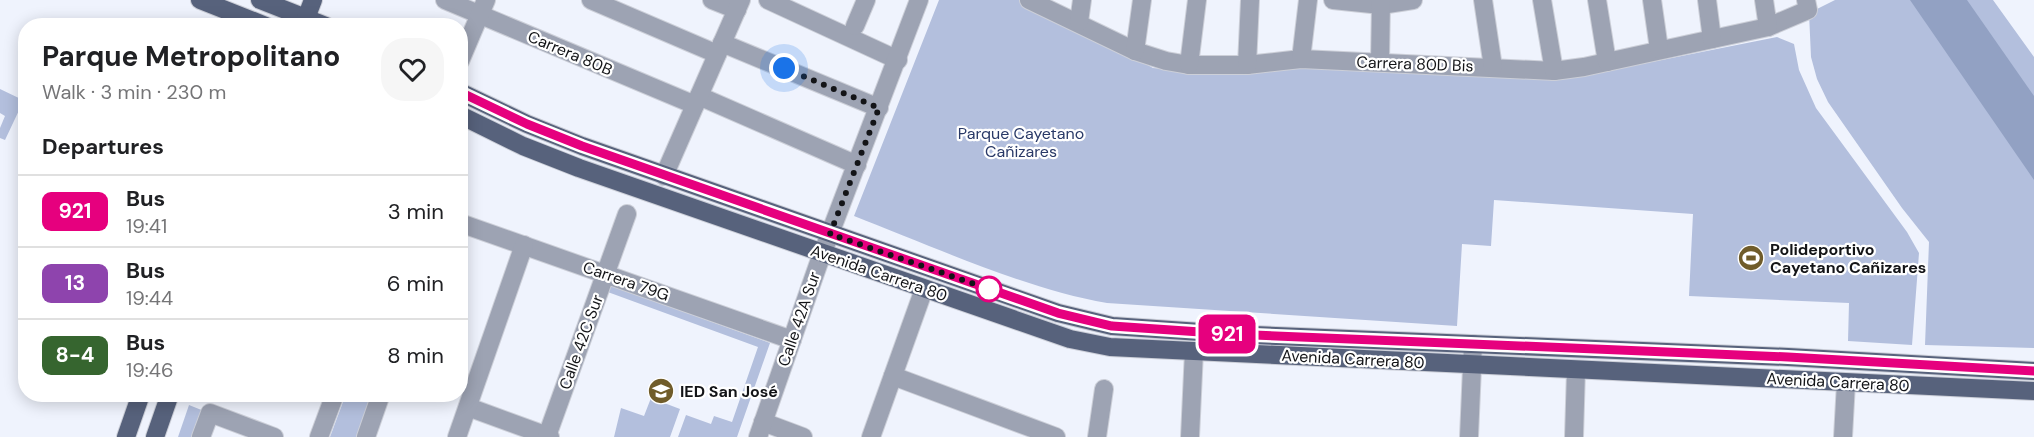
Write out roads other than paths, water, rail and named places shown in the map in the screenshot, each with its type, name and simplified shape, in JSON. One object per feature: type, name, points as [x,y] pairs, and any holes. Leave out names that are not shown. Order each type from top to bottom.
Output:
[{"type":"main road","points":[[200,0],[246,18]]},
{"type":"main road","points":[[260,0],[279,3],[300,18]]},
{"type":"main road","points":[[306,18],[313,0]]},
{"type":"main road","points":[[274,18],[279,3]]},
{"type":"main road","name":"Avenida Carrera 80","points":[[468,96],[553,135],[664,176],[1058,313],[1098,324],[1230,334],[2034,371]]},
{"type":"main road","name":"Avenida Carrera 80","points":[[468,119],[523,146],[579,168],[823,254],[1070,339],[1126,349],[2034,392]]},
{"type":"main road","points":[[126,437],[138,402]]},
{"type":"main road","points":[[154,437],[167,402]]},
{"type":"street","name":"Carrera 80B","points":[[445,0],[483,7],[697,101],[857,165]]},
{"type":"street","points":[[591,0],[879,108]]},
{"type":"street","points":[[664,176],[739,5],[712,0]]},
{"type":"street","points":[[768,0],[898,60]]},
{"type":"street","points":[[855,26],[866,0]]},
{"type":"street","name":"Calle 42A Sur","points":[[760,430],[830,234],[919,0]]},
{"type":"street","name":"Carrera 80D Bis","points":[[1029,0],[1079,22],[1135,51],[1189,65],[1247,65],[1301,59],[1554,70],[1607,62],[1768,27],[1807,5]]},
{"type":"street","points":[[1079,22],[1082,0]]},
{"type":"street","points":[[1135,51],[1142,0]]},
{"type":"street","points":[[1189,65],[1197,0]]},
{"type":"street","points":[[1247,65],[1250,0]]},
{"type":"street","points":[[1301,59],[1308,0]]},
{"type":"street","points":[[1333,0],[1381,3],[1413,0]]},
{"type":"street","points":[[1483,0],[1493,67]]},
{"type":"street","points":[[1542,0],[1554,70]]},
{"type":"street","points":[[1597,0],[1607,62]]},
{"type":"street","points":[[1652,0],[1659,49]]},
{"type":"street","points":[[1707,0],[1712,39]]},
{"type":"street","points":[[1764,0],[1768,27]]},
{"type":"street","points":[[1380,62],[1381,3]]},
{"type":"street","points":[[468,42],[483,7]]},
{"type":"street","name":"Calle 42C Sur","points":[[548,436],[627,214]]},
{"type":"street","name":"Carrera 79G","points":[[468,226],[792,340]]},
{"type":"street","points":[[457,437],[524,245]]},
{"type":"street","points":[[872,437],[924,289]]},
{"type":"street","points":[[1469,437],[1473,344]]},
{"type":"street","points":[[1190,437],[1194,351]]},
{"type":"street","points":[[1574,437],[1576,370]]},
{"type":"street","points":[[893,376],[1056,437]]},
{"type":"street","points":[[1843,437],[1846,382]]},
{"type":"street","points":[[1097,437],[1104,389]]},
{"type":"street","points":[[319,437],[332,402]]},
{"type":"street","points":[[366,437],[378,402]]},
{"type":"street","points":[[468,407],[548,436]]},
{"type":"street","points":[[201,437],[210,413],[274,437]]},
{"type":"street","points":[[760,430],[803,437]]},
{"type":"place","name":"Polideportivo Cayetano Cañizares","points":[[1751,258]]},
{"type":"place","name":"IED San José","points":[[661,391]]},
{"type":"park label","name":"Parque Cayetano Cañizares","points":[[1021,142]]}]
